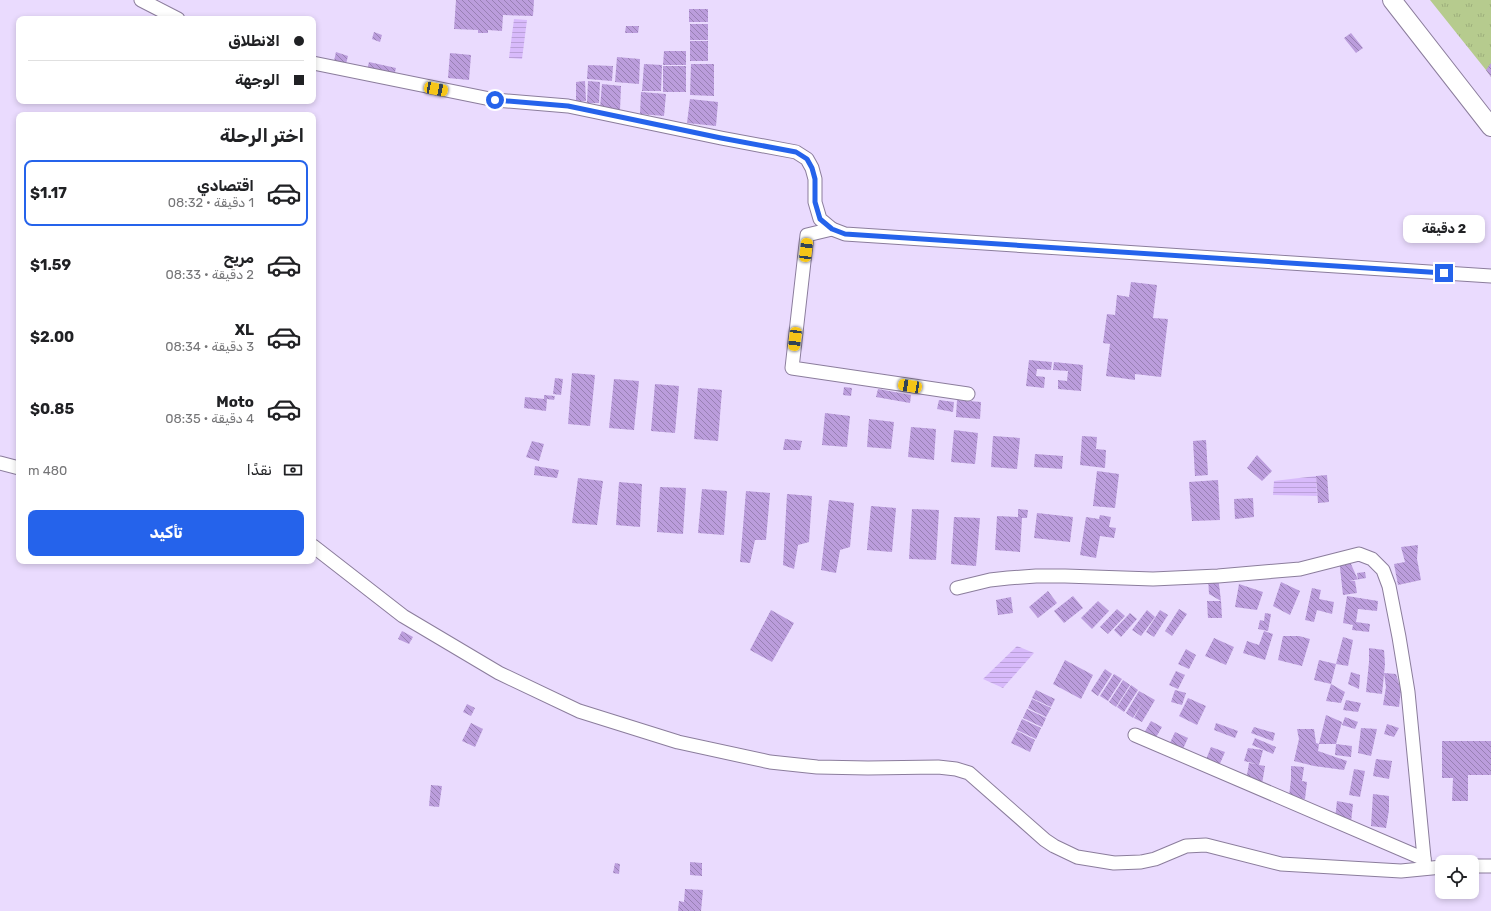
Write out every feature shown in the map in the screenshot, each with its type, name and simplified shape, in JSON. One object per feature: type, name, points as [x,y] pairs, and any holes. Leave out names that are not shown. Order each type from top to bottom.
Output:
[{"type":"main road","points":[[1392,0],[1491,127]]},
{"type":"street","points":[[141,0],[172,16]]},
{"type":"street","points":[[316,64],[495,100],[568,106],[796,152],[807,159],[812,168],[815,179],[815,202],[820,219],[832,229],[845,234],[1491,276]]},
{"type":"street","points":[[832,229],[807,235],[792,368],[968,394]]},
{"type":"street","points":[[0,463],[16,467]]},
{"type":"street","points":[[316,548],[403,616],[500,673],[579,711],[678,742],[770,762],[817,767],[938,767],[956,769],[969,773],[1045,840],[1077,857],[1128,864],[1155,859],[1186,846],[1206,845],[1281,864],[1401,871],[1424,863]]},
{"type":"street","points":[[957,588],[990,580],[1022,577],[1065,576],[1153,579],[1218,576],[1300,569],[1359,554],[1372,559],[1383,570],[1390,586],[1399,637],[1408,692],[1424,863]]},
{"type":"street","points":[[1135,735],[1424,863],[1435,865]]},
{"type":"street","points":[[1479,866],[1491,866]]},
{"type":"green space","points":[[1430,0],[1491,0],[1491,77],[1486,70]]},
{"type":"shaded area","points":[[514,19],[527,20],[522,59],[509,58]]},
{"type":"shaded area","points":[[1316,476],[1317,496],[1273,495],[1274,481]]},
{"type":"shaded area","points":[[1017,646],[1034,653],[1003,688],[983,679]]},
{"type":"building","points":[[456,0],[534,0],[533,16],[503,15],[502,31],[488,30],[488,33],[478,33],[478,30],[454,29]]},
{"type":"building","points":[[689,9],[708,9],[708,22],[689,22]]},
{"type":"building","points":[[690,24],[708,24],[708,40],[690,40]]},
{"type":"building","points":[[626,26],[639,26],[638,33],[625,33]]},
{"type":"building","points":[[374,32],[382,35],[380,42],[372,39]]},
{"type":"building","points":[[1351,33],[1363,48],[1356,53],[1344,38]]},
{"type":"building","points":[[690,41],[708,41],[708,61],[690,61]]},
{"type":"building","points":[[664,51],[686,51],[686,65],[663,65]]},
{"type":"building","points":[[336,52],[348,56],[346,64],[334,61]]},
{"type":"building","points":[[450,53],[471,55],[469,80],[448,78]]},
{"type":"building","points":[[617,57],[640,59],[639,84],[615,82]]},
{"type":"building","points":[[369,62],[396,68],[394,76],[367,70]]},
{"type":"building","points":[[1491,63],[1491,77],[1486,70]]},
{"type":"building","points":[[644,64],[662,65],[661,91],[642,91]]},
{"type":"building","points":[[691,64],[714,64],[714,96],[690,95]]},
{"type":"building","points":[[588,65],[613,66],[612,81],[587,79]]},
{"type":"building","points":[[663,66],[686,66],[686,92],[663,92]]},
{"type":"building","points":[[585,81],[586,101],[576,102],[576,82]]},
{"type":"building","points":[[588,81],[600,82],[599,103],[587,103]]},
{"type":"building","points":[[602,84],[621,86],[620,110],[600,108]]},
{"type":"building","points":[[641,92],[666,94],[664,116],[640,114]]},
{"type":"building","points":[[690,99],[718,102],[716,126],[687,123]]},
{"type":"building","points":[[1131,282],[1157,285],[1153,318],[1168,319],[1161,377],[1135,374],[1135,380],[1106,376],[1110,344],[1103,343],[1107,314],[1115,315],[1117,295],[1129,297]]},
{"type":"building","points":[[1029,360],[1052,362],[1051,370],[1037,369],[1036,376],[1045,377],[1044,388],[1026,386]]},
{"type":"building","points":[[1054,362],[1083,365],[1081,391],[1058,389],[1058,380],[1067,381],[1068,371],[1053,370]]},
{"type":"building","points":[[572,373],[595,375],[590,426],[568,424]]},
{"type":"building","points":[[555,378],[563,379],[561,395],[553,394]]},
{"type":"building","points":[[614,379],[639,381],[634,430],[609,428]]},
{"type":"building","points":[[655,384],[679,386],[675,433],[651,431]]},
{"type":"building","points":[[844,387],[852,388],[851,396],[843,395]]},
{"type":"building","points":[[698,388],[722,390],[718,441],[694,439]]},
{"type":"building","points":[[878,389],[911,395],[910,403],[876,397]]},
{"type":"building","points":[[544,395],[555,396],[554,400],[547,399],[546,411],[524,408],[525,397],[544,399]]},
{"type":"building","points":[[939,400],[954,402],[953,412],[937,409]]},
{"type":"building","points":[[957,400],[981,402],[980,419],[956,417]]},
{"type":"building","points":[[825,413],[850,416],[847,447],[822,445]]},
{"type":"building","points":[[869,419],[894,422],[891,449],[867,447]]},
{"type":"building","points":[[911,427],[936,429],[934,460],[908,457]]},
{"type":"building","points":[[954,430],[978,433],[975,464],[951,462]]},
{"type":"building","points":[[993,436],[1020,438],[1017,469],[991,467]]},
{"type":"building","points":[[1082,436],[1097,437],[1096,449],[1106,450],[1105,468],[1080,465]]},
{"type":"building","points":[[785,439],[802,441],[800,450],[783,450]]},
{"type":"building","points":[[1206,440],[1208,475],[1195,476],[1193,441]]},
{"type":"building","points":[[532,441],[544,444],[539,461],[526,457]]},
{"type":"building","points":[[1035,454],[1063,456],[1062,469],[1034,467]]},
{"type":"building","points":[[1257,455],[1272,471],[1262,481],[1247,468]]},
{"type":"building","points":[[535,466],[559,470],[557,478],[534,475]]},
{"type":"building","points":[[1097,471],[1119,474],[1115,508],[1093,506]]},
{"type":"building","points":[[1327,475],[1329,502],[1318,503],[1316,476]]},
{"type":"building","points":[[578,478],[603,481],[597,525],[572,523]]},
{"type":"building","points":[[1218,480],[1220,520],[1192,521],[1189,482]]},
{"type":"building","points":[[619,482],[642,484],[640,527],[616,525]]},
{"type":"building","points":[[660,487],[686,488],[683,534],[657,532]]},
{"type":"building","points":[[702,489],[727,491],[724,535],[698,533]]},
{"type":"building","points":[[746,491],[770,493],[766,540],[755,540],[750,563],[740,562]]},
{"type":"building","points":[[787,494],[812,496],[809,542],[798,545],[794,569],[783,565]]},
{"type":"building","points":[[1253,498],[1254,517],[1235,519],[1234,499]]},
{"type":"building","points":[[829,500],[854,503],[850,547],[840,550],[836,573],[821,570]]},
{"type":"building","points":[[871,506],[896,508],[892,552],[867,550]]},
{"type":"building","points":[[912,509],[939,510],[936,560],[909,559]]},
{"type":"building","points":[[1018,509],[1028,510],[1027,518],[1022,518],[1020,552],[995,550],[997,516],[1018,517]]},
{"type":"building","points":[[1037,513],[1073,517],[1070,542],[1034,538]]},
{"type":"building","points":[[1100,515],[1111,517],[1109,527],[1116,528],[1114,538],[1100,536],[1096,558],[1080,555],[1086,517],[1099,519]]},
{"type":"building","points":[[954,517],[980,518],[976,566],[951,564]]},
{"type":"building","points":[[1418,545],[1417,559],[1421,580],[1398,585],[1394,564],[1405,562],[1401,547]]},
{"type":"building","points":[[1339,559],[1351,564],[1358,579],[1349,581],[1355,581],[1357,593],[1343,595]]},
{"type":"building","points":[[1365,572],[1366,578],[1358,579],[1357,573]]},
{"type":"building","points":[[1218,576],[1221,601],[1209,594],[1208,577]]},
{"type":"building","points":[[1281,582],[1300,591],[1290,615],[1273,606]]},
{"type":"building","points":[[1239,584],[1263,592],[1257,610],[1235,607]]},
{"type":"building","points":[[1312,588],[1321,590],[1319,599],[1334,602],[1332,614],[1317,610],[1314,622],[1305,620]]},
{"type":"building","points":[[1048,591],[1057,603],[1038,618],[1029,607]]},
{"type":"building","points":[[1073,596],[1083,608],[1064,623],[1054,611]]},
{"type":"building","points":[[1347,596],[1378,601],[1377,611],[1358,609],[1356,622],[1370,624],[1369,632],[1352,630],[1353,625],[1343,623]]},
{"type":"building","points":[[1011,597],[1013,613],[998,615],[996,600]]},
{"type":"building","points":[[1098,601],[1109,611],[1092,629],[1081,618]]},
{"type":"building","points":[[1207,601],[1221,601],[1222,618],[1208,618]]},
{"type":"building","points":[[1117,609],[1125,616],[1108,634],[1100,627]]},
{"type":"building","points":[[1179,609],[1187,614],[1172,636],[1165,631]]},
{"type":"building","points":[[771,610],[794,623],[772,662],[750,650]]},
{"type":"building","points":[[1147,610],[1155,617],[1141,636],[1132,630]]},
{"type":"building","points":[[1160,610],[1168,615],[1154,637],[1146,632]]},
{"type":"building","points":[[1130,613],[1137,619],[1121,637],[1114,630]]},
{"type":"building","points":[[1265,613],[1271,614],[1268,631],[1258,629],[1260,620],[1264,621]]},
{"type":"building","points":[[402,631],[413,637],[409,644],[398,639]]},
{"type":"building","points":[[1264,631],[1273,634],[1265,660],[1243,653],[1247,641],[1259,645]]},
{"type":"building","points":[[1283,636],[1299,636],[1310,639],[1302,666],[1278,660]]},
{"type":"building","points":[[1343,637],[1353,640],[1348,666],[1336,664]]},
{"type":"building","points":[[1214,638],[1234,647],[1226,665],[1205,656]]},
{"type":"building","points":[[1369,648],[1384,650],[1385,664],[1382,694],[1366,692]]},
{"type":"building","points":[[1186,649],[1196,655],[1189,669],[1178,664]]},
{"type":"building","points":[[1065,660],[1093,675],[1081,699],[1053,684]]},
{"type":"building","points":[[1319,660],[1336,664],[1331,684],[1314,680]]},
{"type":"building","points":[[1105,669],[1112,674],[1098,696],[1091,691]]},
{"type":"building","points":[[1176,671],[1185,675],[1178,689],[1169,685]]},
{"type":"building","points":[[1351,672],[1360,675],[1359,689],[1348,684]]},
{"type":"building","points":[[1384,673],[1396,674],[1401,690],[1399,707],[1383,705],[1386,687]]},
{"type":"building","points":[[1114,674],[1122,679],[1108,701],[1100,696]]},
{"type":"building","points":[[1123,680],[1130,685],[1116,707],[1109,702]]},
{"type":"building","points":[[1331,684],[1345,692],[1341,703],[1326,701]]},
{"type":"building","points":[[1131,685],[1138,690],[1124,712],[1117,707]]},
{"type":"building","points":[[1036,690],[1055,699],[1051,707],[1032,698]]},
{"type":"building","points":[[1175,690],[1186,693],[1182,705],[1171,702]]},
{"type":"building","points":[[1139,691],[1155,700],[1142,722],[1134,718],[1142,703],[1133,718],[1126,713]]},
{"type":"building","points":[[1188,698],[1206,706],[1197,725],[1179,716]]},
{"type":"building","points":[[1032,699],[1051,708],[1046,717],[1028,708]]},
{"type":"building","points":[[1346,700],[1361,703],[1358,712],[1343,710]]},
{"type":"building","points":[[467,704],[475,708],[471,716],[463,712]]},
{"type":"building","points":[[1027,709],[1046,718],[1042,727],[1023,718]]},
{"type":"building","points":[[1326,715],[1342,722],[1336,744],[1319,744]]},
{"type":"building","points":[[1345,717],[1358,722],[1355,729],[1342,725]]},
{"type":"building","points":[[1022,719],[1041,728],[1036,739],[1017,730]]},
{"type":"building","points":[[1151,721],[1162,727],[1155,739],[1144,733]]},
{"type":"building","points":[[471,723],[483,729],[475,747],[462,741]]},
{"type":"building","points":[[1216,723],[1238,731],[1235,738],[1214,730]]},
{"type":"building","points":[[1387,724],[1399,728],[1394,737],[1384,734]]},
{"type":"building","points":[[1254,727],[1275,733],[1273,741],[1251,733]]},
{"type":"building","points":[[1361,728],[1377,729],[1371,756],[1358,753]]},
{"type":"building","points":[[1297,729],[1314,729],[1316,743],[1319,744],[1318,751],[1347,761],[1344,770],[1314,766],[1294,761],[1299,739]]},
{"type":"building","points":[[1017,731],[1035,740],[1030,752],[1011,743]]},
{"type":"building","points":[[1175,732],[1188,738],[1182,751],[1169,745]]},
{"type":"building","points":[[1255,738],[1276,747],[1273,754],[1252,745]]},
{"type":"building","points":[[1442,741],[1491,741],[1491,775],[1468,775],[1468,801],[1452,801],[1453,778],[1442,778]]},
{"type":"building","points":[[1336,744],[1352,746],[1351,757],[1335,755]]},
{"type":"building","points":[[1211,747],[1225,752],[1218,768],[1205,762]]},
{"type":"building","points":[[1248,748],[1263,750],[1259,765],[1265,766],[1262,784],[1246,781],[1249,763],[1257,764],[1244,761]]},
{"type":"building","points":[[1376,759],[1392,761],[1389,779],[1373,776]]},
{"type":"building","points":[[1291,766],[1304,767],[1302,781],[1307,782],[1305,799],[1289,797]]},
{"type":"building","points":[[1354,769],[1365,771],[1360,797],[1349,795]]},
{"type":"building","points":[[431,785],[442,786],[439,807],[429,806]]},
{"type":"building","points":[[1373,794],[1389,796],[1389,810],[1386,828],[1371,826]]},
{"type":"building","points":[[1337,801],[1353,804],[1351,822],[1335,819]]},
{"type":"building","points":[[690,862],[702,863],[702,876],[690,875]]},
{"type":"building","points":[[615,863],[620,864],[619,874],[613,873]]},
{"type":"building","points":[[685,889],[703,890],[701,911],[678,911],[679,901],[684,902]]},
{"type":"route","points":[[495,100],[568,106],[796,152],[807,159],[812,168],[815,179],[815,202],[820,219],[832,229],[845,234],[1444,273]]}]
